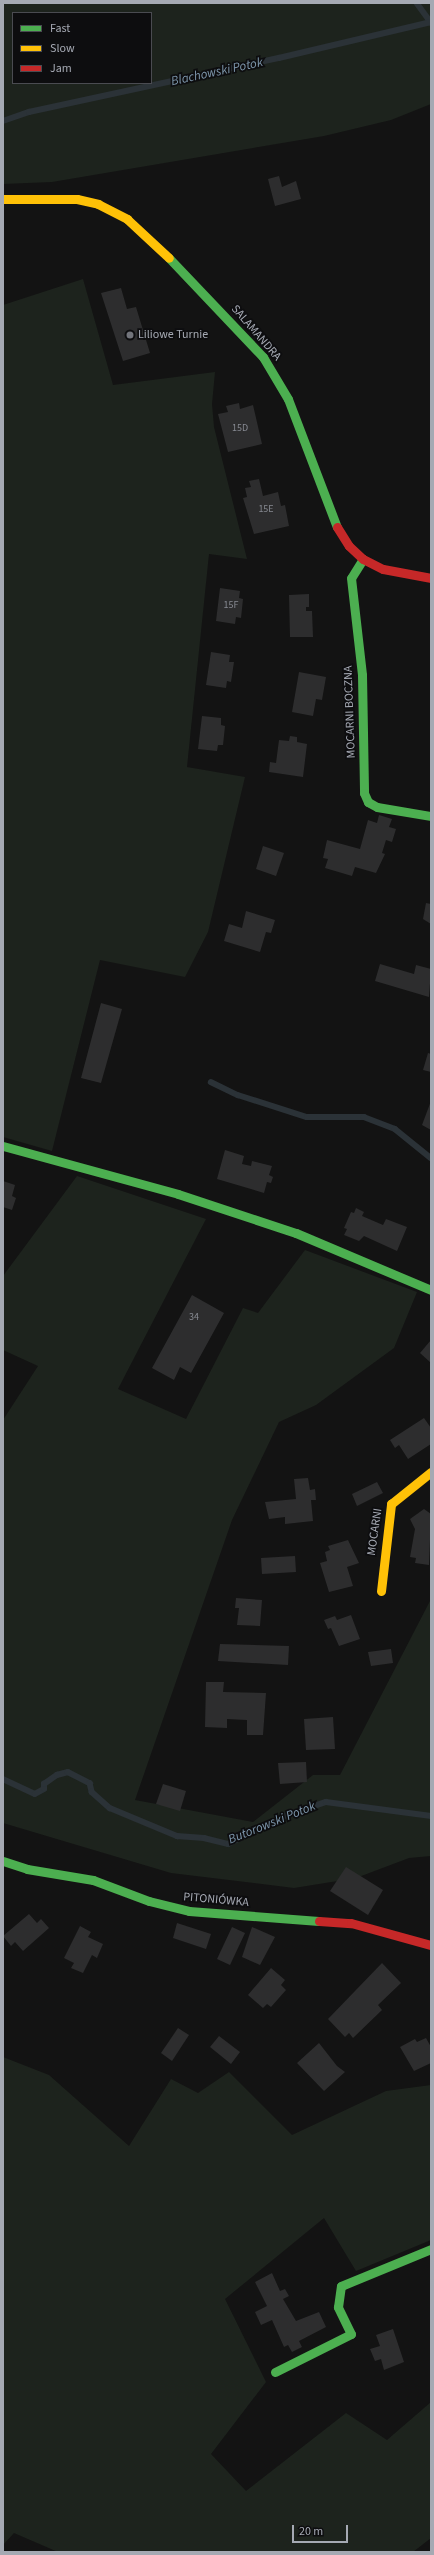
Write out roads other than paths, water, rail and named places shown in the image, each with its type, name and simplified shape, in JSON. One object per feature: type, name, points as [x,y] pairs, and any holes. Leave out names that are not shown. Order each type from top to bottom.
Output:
[{"type":"street","name":"SALAMANDRA","points":[[3,199],[77,199],[114,211],[128,219],[246,336],[278,379],[296,420],[332,520],[343,539],[363,559],[383,569],[431,578]]},
{"type":"street","name":"MOCARNI BOCZNA","points":[[363,559],[351,578],[362,675],[364,793],[368,802],[377,807],[431,816]]},
{"type":"street","points":[[3,1146],[178,1194],[296,1232],[431,1290]]},
{"type":"street","name":"MOCARNI","points":[[380,1591],[391,1504],[431,1472]]},
{"type":"street","name":"PITONIÓWKA","points":[[3,1861],[27,1869],[93,1880],[149,1901],[189,1912],[351,1923],[431,1945]]},
{"type":"street","points":[[275,2372],[351,2334],[338,2307],[341,2286],[431,2249]]},
{"type":"waterway","points":[[417,3],[431,22]]},
{"type":"waterway","name":"Blachowski Potok","points":[[3,121],[29,112],[279,58],[431,22]]},
{"type":"waterway","points":[[211,1082],[238,1095],[307,1117],[364,1117],[395,1129],[431,1158]]},
{"type":"waterway","name":"Butorowski Potok","points":[[3,1779],[35,1794],[44,1789],[44,1784],[57,1775],[68,1772],[90,1783],[92,1792],[110,1808],[177,1836],[204,1838],[228,1844],[285,1816],[326,1802],[431,1816]]},
{"type":"place","name":"Liliowe Turnie","points":[[130,335]]}]
